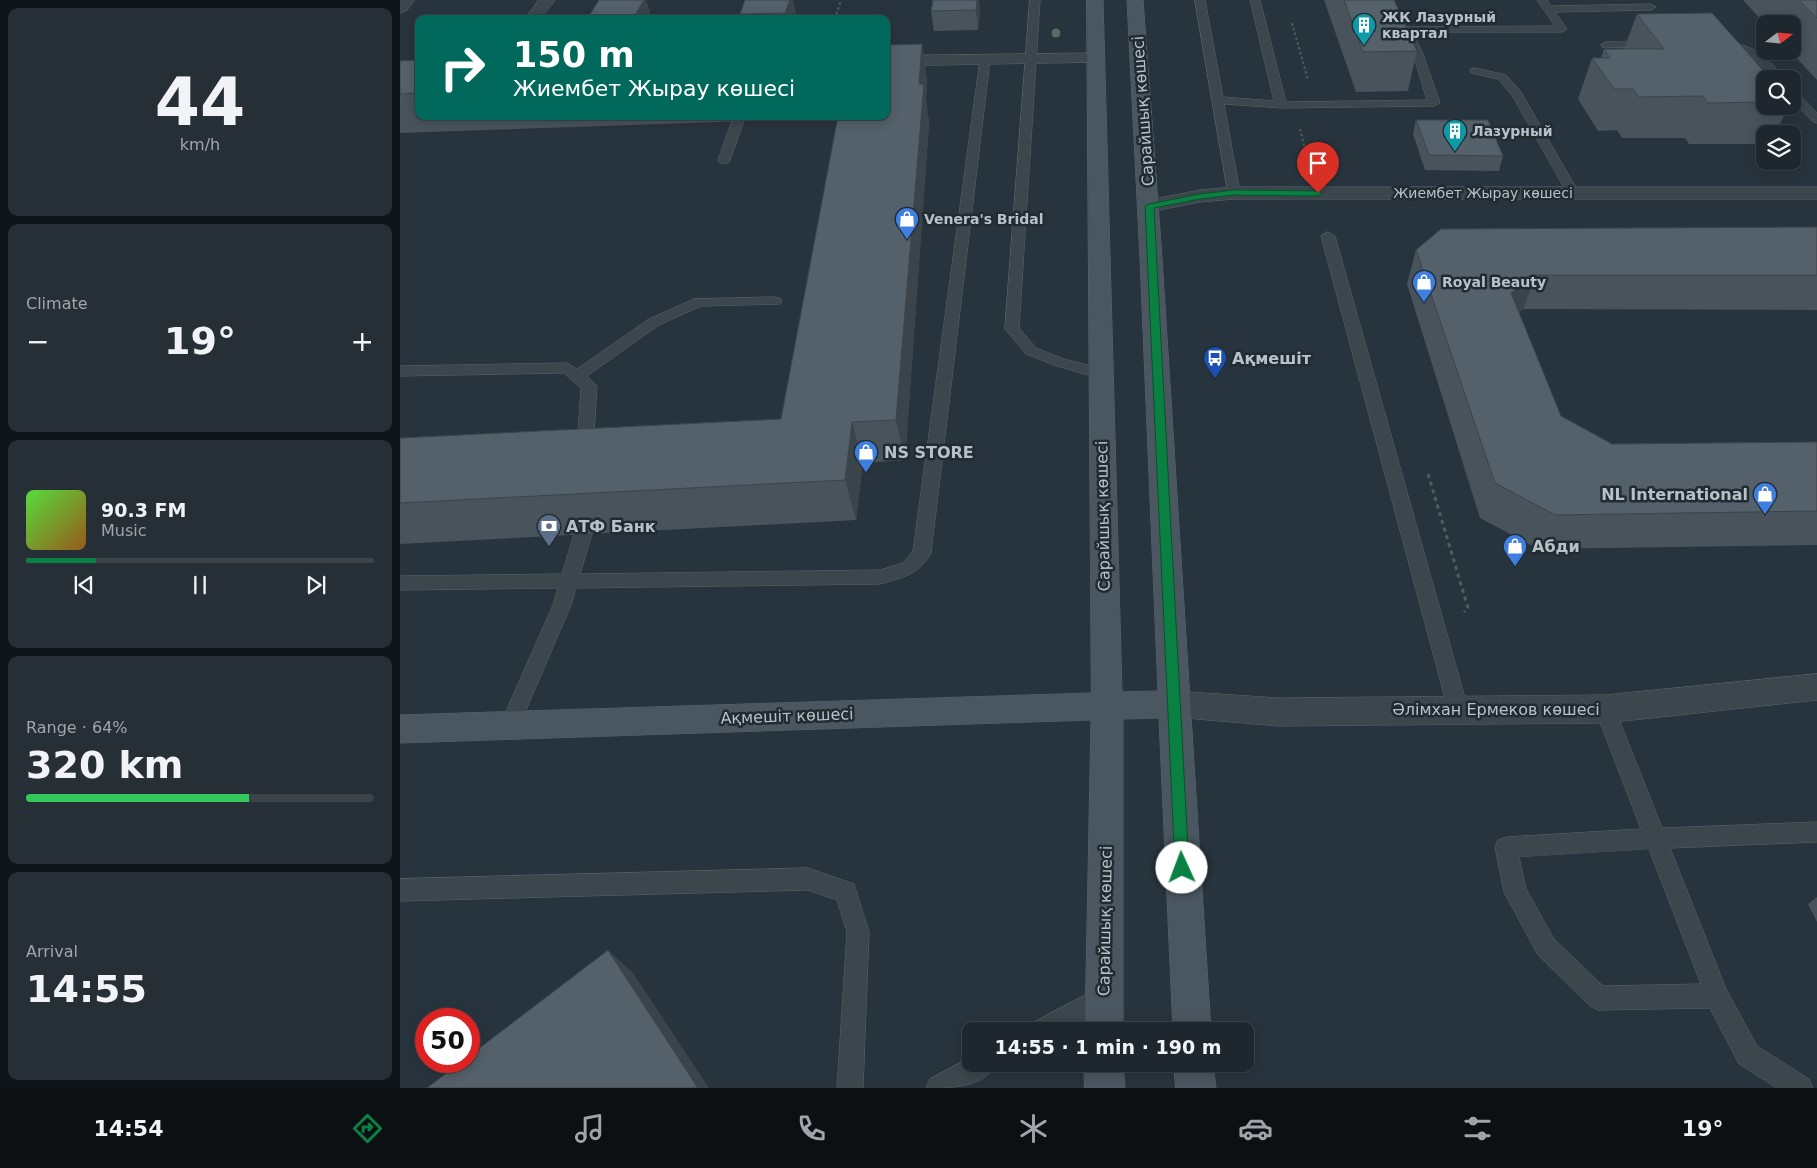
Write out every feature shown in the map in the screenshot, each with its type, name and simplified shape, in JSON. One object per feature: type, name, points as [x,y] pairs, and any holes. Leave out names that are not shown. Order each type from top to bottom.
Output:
[{"type":"main road","name":"Сарайшық көшесі","points":[[1096,0],[1107,705],[1104,1022]]},
{"type":"main road","name":"Сарайшық көшесі","points":[[1135,0],[1149,206],[1192,1022]]},
{"type":"main road","name":"Ақмешіт көшесі","points":[[400,729],[1174,704]]},
{"type":"main road","points":[[1104,1072],[1105,1088]]},
{"type":"main road","points":[[1195,1072],[1196,1088]]},
{"type":"street","points":[[400,8],[407,0]]},
{"type":"street","points":[[536,15],[547,0]]},
{"type":"street","points":[[890,62],[1096,58]]},
{"type":"street","name":"Жиембет Жырау көшесі","points":[[1149,206],[1200,196],[1234,193],[1817,193]]},
{"type":"street","name":"Әлімхан Ермеков көшесі","points":[[1174,704],[1278,712],[1605,709],[1817,687]]},
{"type":"lane","points":[[1035,0],[1012,329],[1031,351],[1059,362],[1101,374]]},
{"type":"lane","points":[[1200,0],[1234,193]]},
{"type":"lane","points":[[1255,0],[1281,105]]},
{"type":"lane","points":[[1545,5],[1651,7],[1645,0]]},
{"type":"lane","points":[[1217,100],[1281,105],[1434,103],[1418,54],[1406,29],[1562,29],[1545,5]]},
{"type":"lane","points":[[1606,45],[1663,45]]},
{"type":"lane","points":[[1710,45],[1738,45],[1749,48],[1772,70]]},
{"type":"lane","points":[[400,583],[880,577],[909,568],[922,553],[985,60]]},
{"type":"lane","points":[[1475,71],[1502,78],[1517,94],[1574,193]]},
{"type":"lane","points":[[1801,103],[1817,120]]},
{"type":"lane","points":[[724,160],[738,121]]},
{"type":"lane","points":[[1328,236],[1458,709]]},
{"type":"lane","points":[[577,376],[654,322],[699,302],[775,301]]},
{"type":"lane","points":[[400,371],[567,368],[589,386],[586,433]]},
{"type":"lane","points":[[510,725],[562,605],[571,580],[583,534]]},
{"type":"lane","points":[[1605,709],[1717,996],[1748,1055],[1800,1088]]},
{"type":"lane","points":[[1717,996],[1598,998],[1546,947],[1515,892],[1506,847],[1656,838],[1817,832]]},
{"type":"lane","points":[[400,890],[808,879],[846,892],[858,932],[850,1088]]},
{"type":"lane","points":[[1059,1022],[1103,998]]},
{"type":"lane","points":[[939,1088],[968,1072]]},
{"type":"path","points":[[836,15],[841,0]]},
{"type":"path","points":[[1290,19],[1315,104]]},
{"type":"path","points":[[1294,105],[1311,170]]},
{"type":"building","points":[[599,0],[644,0],[635,15],[590,15]]},
{"type":"building","points":[[745,0],[790,0],[785,13],[740,14]]},
{"type":"building","points":[[933,0],[977,0],[976,10],[931,11]]},
{"type":"building","points":[[1344,0],[1394,0],[1417,51],[1363,52]]},
{"type":"building","points":[[1799,0],[1817,0],[1817,18]]},
{"type":"building","points":[[1712,13],[1763,70],[1756,70],[1756,102],[1708,103],[1703,96],[1639,97],[1633,89],[1614,89],[1592,58],[1610,58],[1604,49],[1664,49],[1637,14]]},
{"type":"building","points":[[922,44],[919,84],[924,84],[896,420],[852,422],[845,480],[400,503],[400,438],[781,419],[837,120],[890,120],[890,45]]},
{"type":"building","points":[[415,60],[415,93],[400,94],[400,61]]},
{"type":"building","points":[[1416,120],[1488,120],[1503,156],[1429,155]]},
{"type":"building","points":[[1817,227],[1817,275],[1536,275],[1511,293],[1561,416],[1612,444],[1817,442],[1817,511],[1555,515],[1495,483],[1416,250],[1441,229]]},
{"type":"building","points":[[608,950],[698,1088],[427,1088],[446,1073],[480,1073],[480,1048]]},
{"type":"place","name":"ЖК Лазурный квартал","points":[[1364,46]]},
{"type":"place","name":"Лазурный","points":[[1455,152]]},
{"type":"place","name":"Venera's Bridal","points":[[907,240]]},
{"type":"place","name":"Royal Beauty","points":[[1424,303]]},
{"type":"place","name":"Ақмешіт","points":[[1215,379]]},
{"type":"place","name":"NS STORE","points":[[866,473]]},
{"type":"place","name":"NL International","points":[[1765,515]]},
{"type":"place","name":"АТФ Банк","points":[[549,547]]},
{"type":"place","name":"Абди","points":[[1515,567]]},
{"type":"route","points":[[1182,868],[1149,206],[1200,196],[1234,193],[1318,193]]}]
